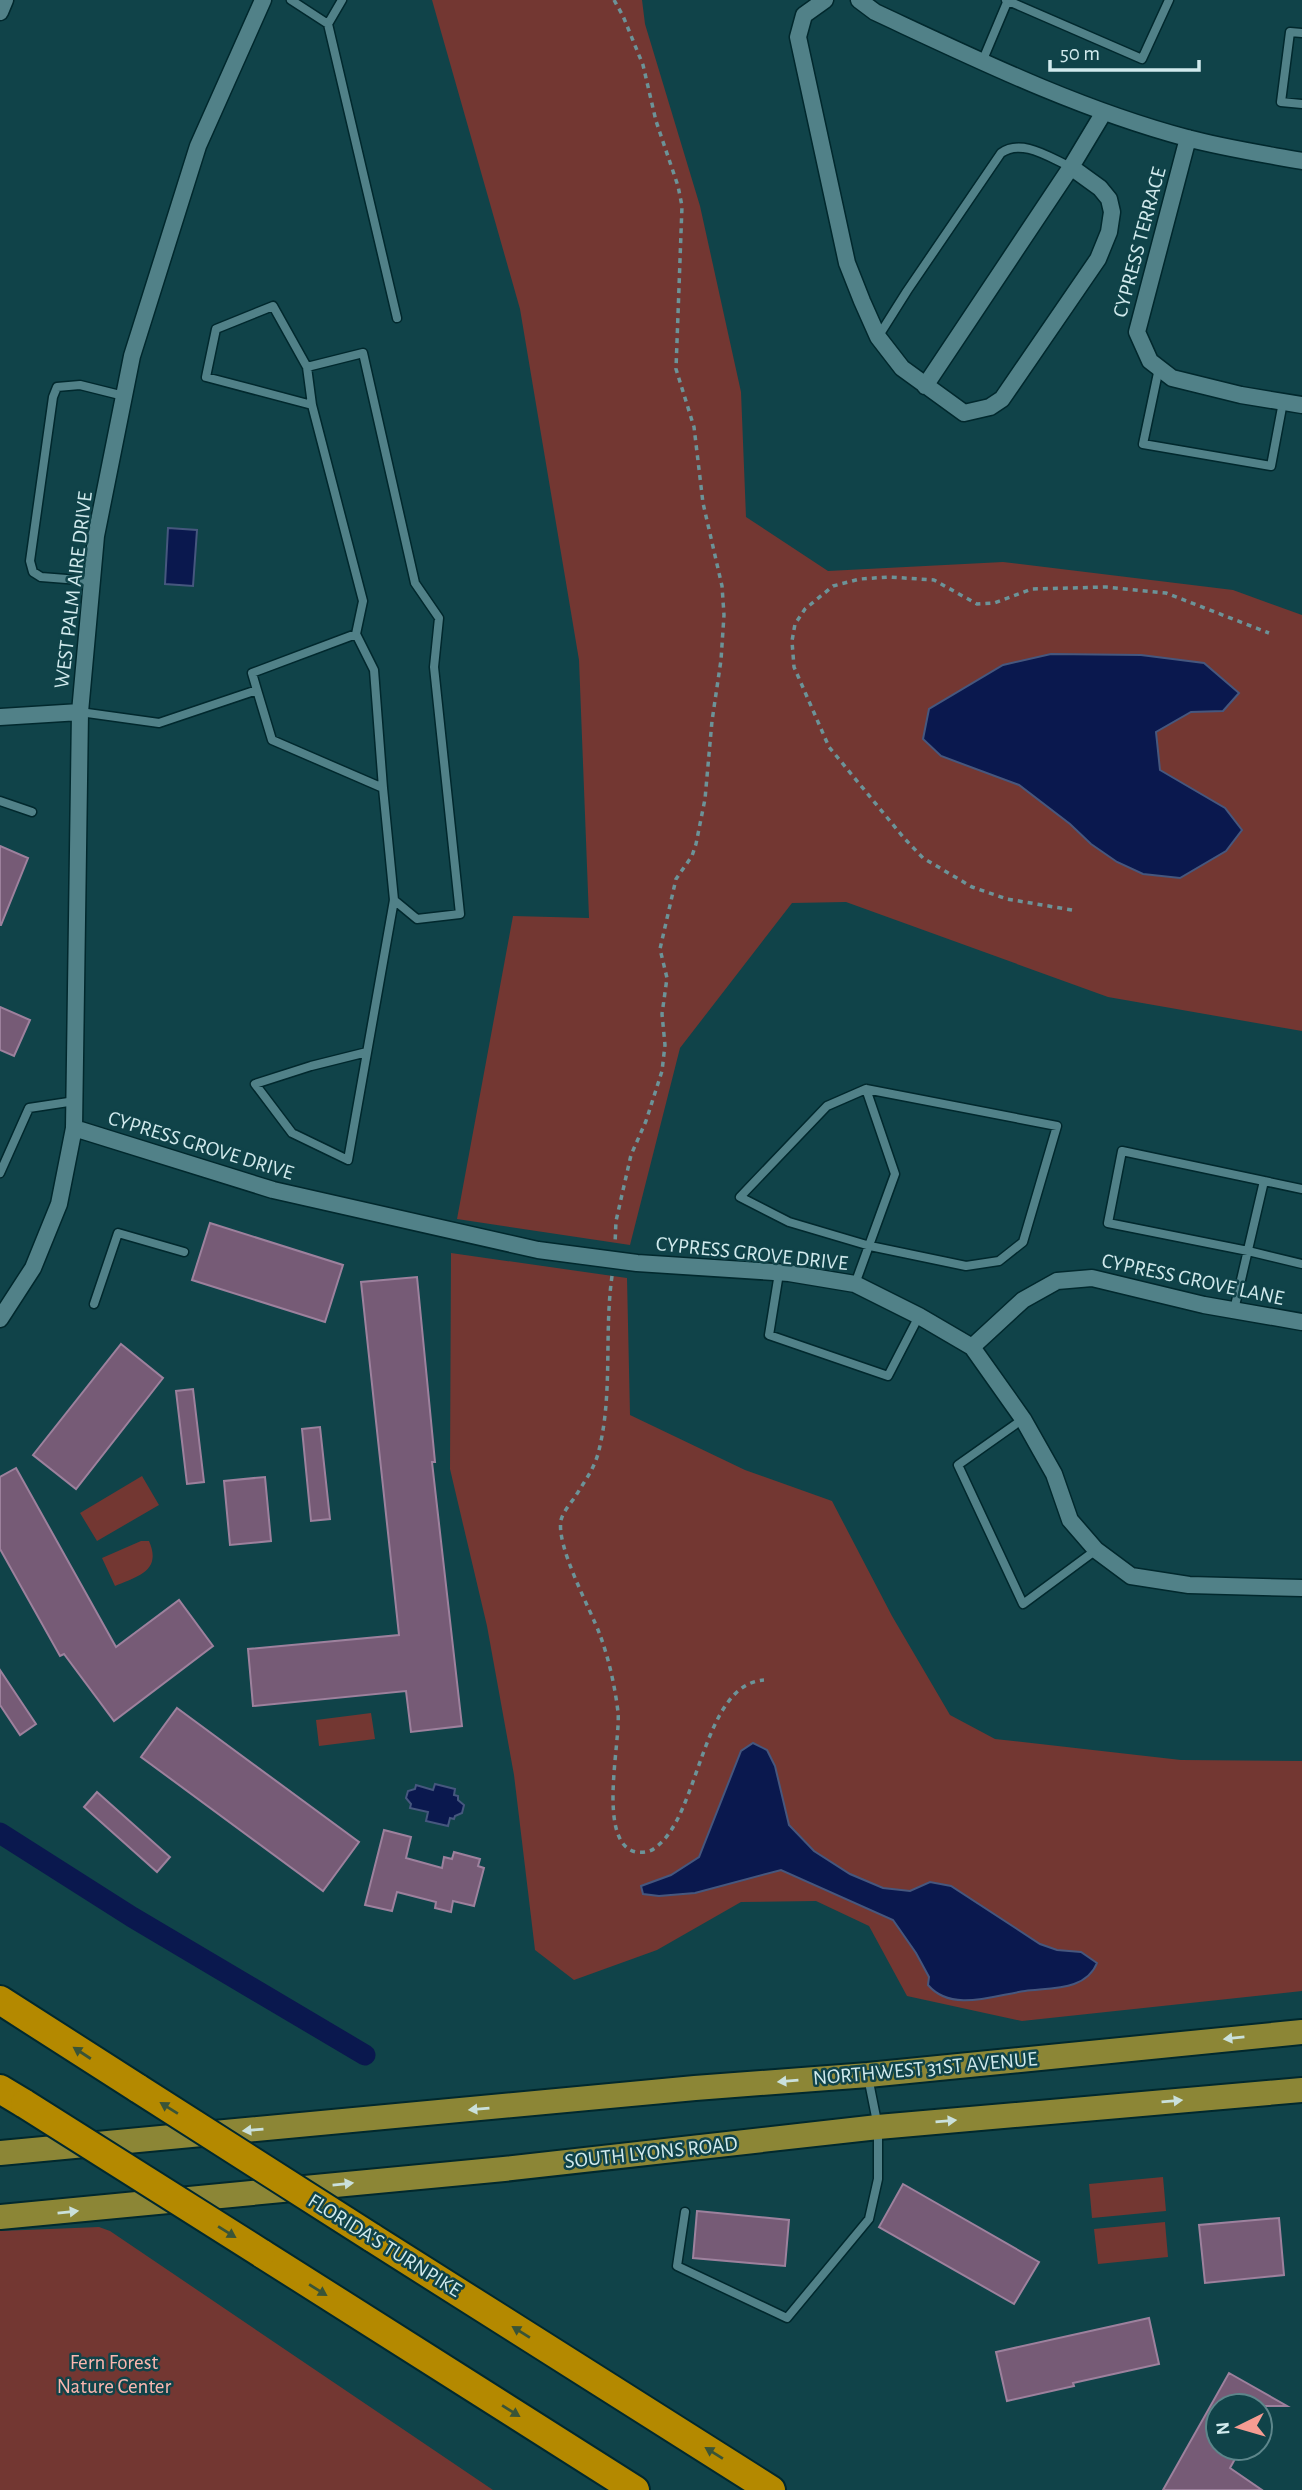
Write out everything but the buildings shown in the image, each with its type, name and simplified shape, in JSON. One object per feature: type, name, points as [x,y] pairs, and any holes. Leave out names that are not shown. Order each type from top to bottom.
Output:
[{"type":"highway","name":"FLORIDA'S TURNPIKE","points":[[0,2000],[771,2490]]},
{"type":"highway","points":[[0,2089],[635,2490]]},
{"type":"main road","name":"NORTHWEST 31ST AVENUE","points":[[0,2153],[868,2075],[1302,2032]]},
{"type":"main road","name":"SOUTH LYONS ROAD","points":[[0,2217],[491,2170],[878,2127],[1302,2090]]},
{"type":"street","points":[[0,12],[5,0]]},
{"type":"street","name":"WEST PALM AIRE DRIVE","points":[[0,1319],[33,1268],[60,1204],[74,1128],[80,712],[96,536],[132,356],[198,146],[263,0]]},
{"type":"street","points":[[825,0],[804,15],[798,37],[848,262],[878,337],[902,368],[964,413],[990,407],[1002,399],[1098,259],[1109,232],[1112,212],[1109,199],[1100,188],[1071,166]]},
{"type":"street","points":[[859,0],[875,12],[982,62],[1104,112],[1188,138],[1302,161]]},
{"type":"street","points":[[925,386],[1104,112]]},
{"type":"street","name":"CYPRESS TERRACE","points":[[1159,368],[1150,360],[1138,332],[1188,138]]},
{"type":"street","points":[[1159,368],[1172,378],[1241,395],[1302,405]]},
{"type":"street","points":[[0,717],[80,712]]},
{"type":"street","name":"CYPRESS GROVE DRIVE","points":[[74,1128],[273,1190],[538,1250],[614,1260],[779,1273],[855,1284],[919,1316],[972,1347],[1023,1419],[1054,1474],[1070,1520],[1096,1550],[1131,1576],[1189,1585],[1302,1588]]},
{"type":"street","name":"CYPRESS GROVE LANE","points":[[972,1347],[1023,1300],[1057,1280],[1092,1278],[1234,1310],[1302,1322]]},
{"type":"lane","points":[[291,0],[328,24]]},
{"type":"lane","points":[[342,0],[328,24],[397,318]]},
{"type":"lane","points":[[982,62],[1007,0],[1142,59],[1168,0]]},
{"type":"lane","points":[[1302,33],[1290,32],[1281,102],[1302,104]]},
{"type":"lane","points":[[878,337],[1006,149],[1023,146],[1071,166]]},
{"type":"lane","points":[[312,405],[206,377],[216,330],[273,306],[307,367],[312,405],[363,601],[356,634],[374,670],[394,900],[348,1160],[292,1133],[255,1084],[367,1052]]},
{"type":"lane","points":[[307,367],[363,353],[415,583],[439,618],[434,667],[460,914],[417,919],[394,900]]},
{"type":"lane","points":[[1159,368],[1143,444],[1270,466],[1283,402]]},
{"type":"lane","points":[[92,580],[40,577],[33,572],[30,561],[53,397],[57,387],[80,384],[124,396]]},
{"type":"lane","points":[[356,634],[252,673],[272,740],[383,788]]},
{"type":"lane","points":[[80,712],[159,723],[257,690]]},
{"type":"lane","points":[[0,801],[33,812]]},
{"type":"lane","points":[[855,1284],[895,1174],[866,1089]]},
{"type":"lane","points":[[866,1089],[1057,1126],[1023,1241],[999,1261],[965,1266],[870,1246],[789,1222],[740,1197],[827,1106],[866,1089]]},
{"type":"lane","points":[[0,1172],[29,1108],[75,1101]]},
{"type":"lane","points":[[1302,1189],[1122,1151],[1108,1223],[1302,1264]]},
{"type":"lane","points":[[1234,1310],[1264,1181]]},
{"type":"lane","points":[[94,1304],[118,1233],[184,1252]]},
{"type":"lane","points":[[779,1273],[769,1335],[888,1376],[919,1316]]},
{"type":"lane","points":[[1023,1419],[958,1465],[1023,1604],[1096,1550]]},
{"type":"lane","points":[[685,2212],[677,2266],[787,2318],[869,2219],[878,2179],[878,2127],[868,2075]]},
{"type":"path","points":[[614,0],[643,65],[656,121],[682,206],[676,369],[694,427],[703,503],[722,586],[724,615],[705,799],[692,856],[676,878],[660,949],[667,978],[662,1014],[665,1045],[662,1071],[646,1121],[631,1155],[616,1221],[609,1298],[606,1398],[599,1451],[590,1474],[561,1520],[562,1536],[574,1575],[601,1638],[612,1679],[618,1714],[612,1815],[623,1842],[632,1851],[644,1853],[657,1847],[677,1819],[711,1731],[732,1697],[754,1681],[764,1680]]},
{"type":"path","points":[[1072,910],[1007,899],[972,887],[923,858],[904,838],[829,747],[794,667],[792,641],[795,624],[805,609],[833,586],[860,579],[889,577],[934,580],[977,604],[994,603],[1032,589],[1106,587],[1166,593],[1269,633]]},
{"type":"green space","points":[[432,0],[642,0],[645,24],[700,206],[741,392],[746,517],[828,571],[1003,562],[1233,590],[1302,615],[1302,1031],[1108,997],[846,902],[792,903],[680,1048],[630,1245],[457,1219],[513,916],[589,918],[579,660],[520,309]]},
{"type":"green space","points":[[451,1253],[627,1278],[630,1415],[745,1470],[832,1501],[892,1616],[950,1715],[995,1739],[1181,1760],[1302,1761],[1302,1991],[1022,2021],[907,1996],[869,1926],[816,1901],[741,1902],[657,1950],[574,1980],[535,1950],[514,1775],[487,1626],[450,1469]]},
{"type":"green space","points":[[142,1476],[159,1505],[97,1541],[80,1513]]},
{"type":"green space","points":[[141,1541],[149,1541],[152,1551],[150,1566],[139,1575],[115,1586],[102,1558]]},
{"type":"green space","points":[[371,1713],[375,1739],[319,1746],[316,1720]]},
{"type":"green space","points":[[1163,2177],[1166,2211],[1092,2218],[1089,2184]]},
{"type":"green space","points":[[1165,2222],[1168,2257],[1098,2264],[1094,2229]]},
{"type":"green space","name":"Fern Forest Nature Center","points":[[99,2227],[110,2231],[493,2490],[0,2490],[0,2231]]},
{"type":"shaded area","points":[[168,528],[197,530],[193,586],[165,584]]},
{"type":"shaded area","points":[[1051,654],[1141,655],[1204,663],[1239,693],[1223,711],[1191,712],[1156,732],[1160,770],[1225,808],[1242,830],[1226,851],[1180,878],[1143,874],[1117,862],[1091,844],[1070,824],[1019,785],[941,756],[923,739],[929,709],[1003,665]]},
{"type":"shaded area","points":[[753,1743],[767,1750],[775,1766],[789,1825],[814,1851],[850,1874],[883,1888],[910,1891],[930,1882],[951,1886],[1040,1944],[1057,1950],[1081,1952],[1097,1963],[1093,1970],[1082,1980],[1063,1987],[974,2000],[949,1998],[928,1985],[929,1977],[893,1920],[781,1870],[695,1893],[659,1896],[643,1894],[641,1886],[671,1875],[699,1857],[741,1751]]},
{"type":"shaded area","points":[[435,1784],[455,1789],[454,1795],[458,1796],[458,1800],[464,1805],[462,1813],[454,1819],[450,1818],[448,1826],[426,1821],[428,1812],[410,1808],[411,1804],[406,1798],[408,1791],[415,1789],[416,1785],[433,1790]]},
{"type":"waterway","points":[[0,1833],[132,1917],[365,2055]]}]
